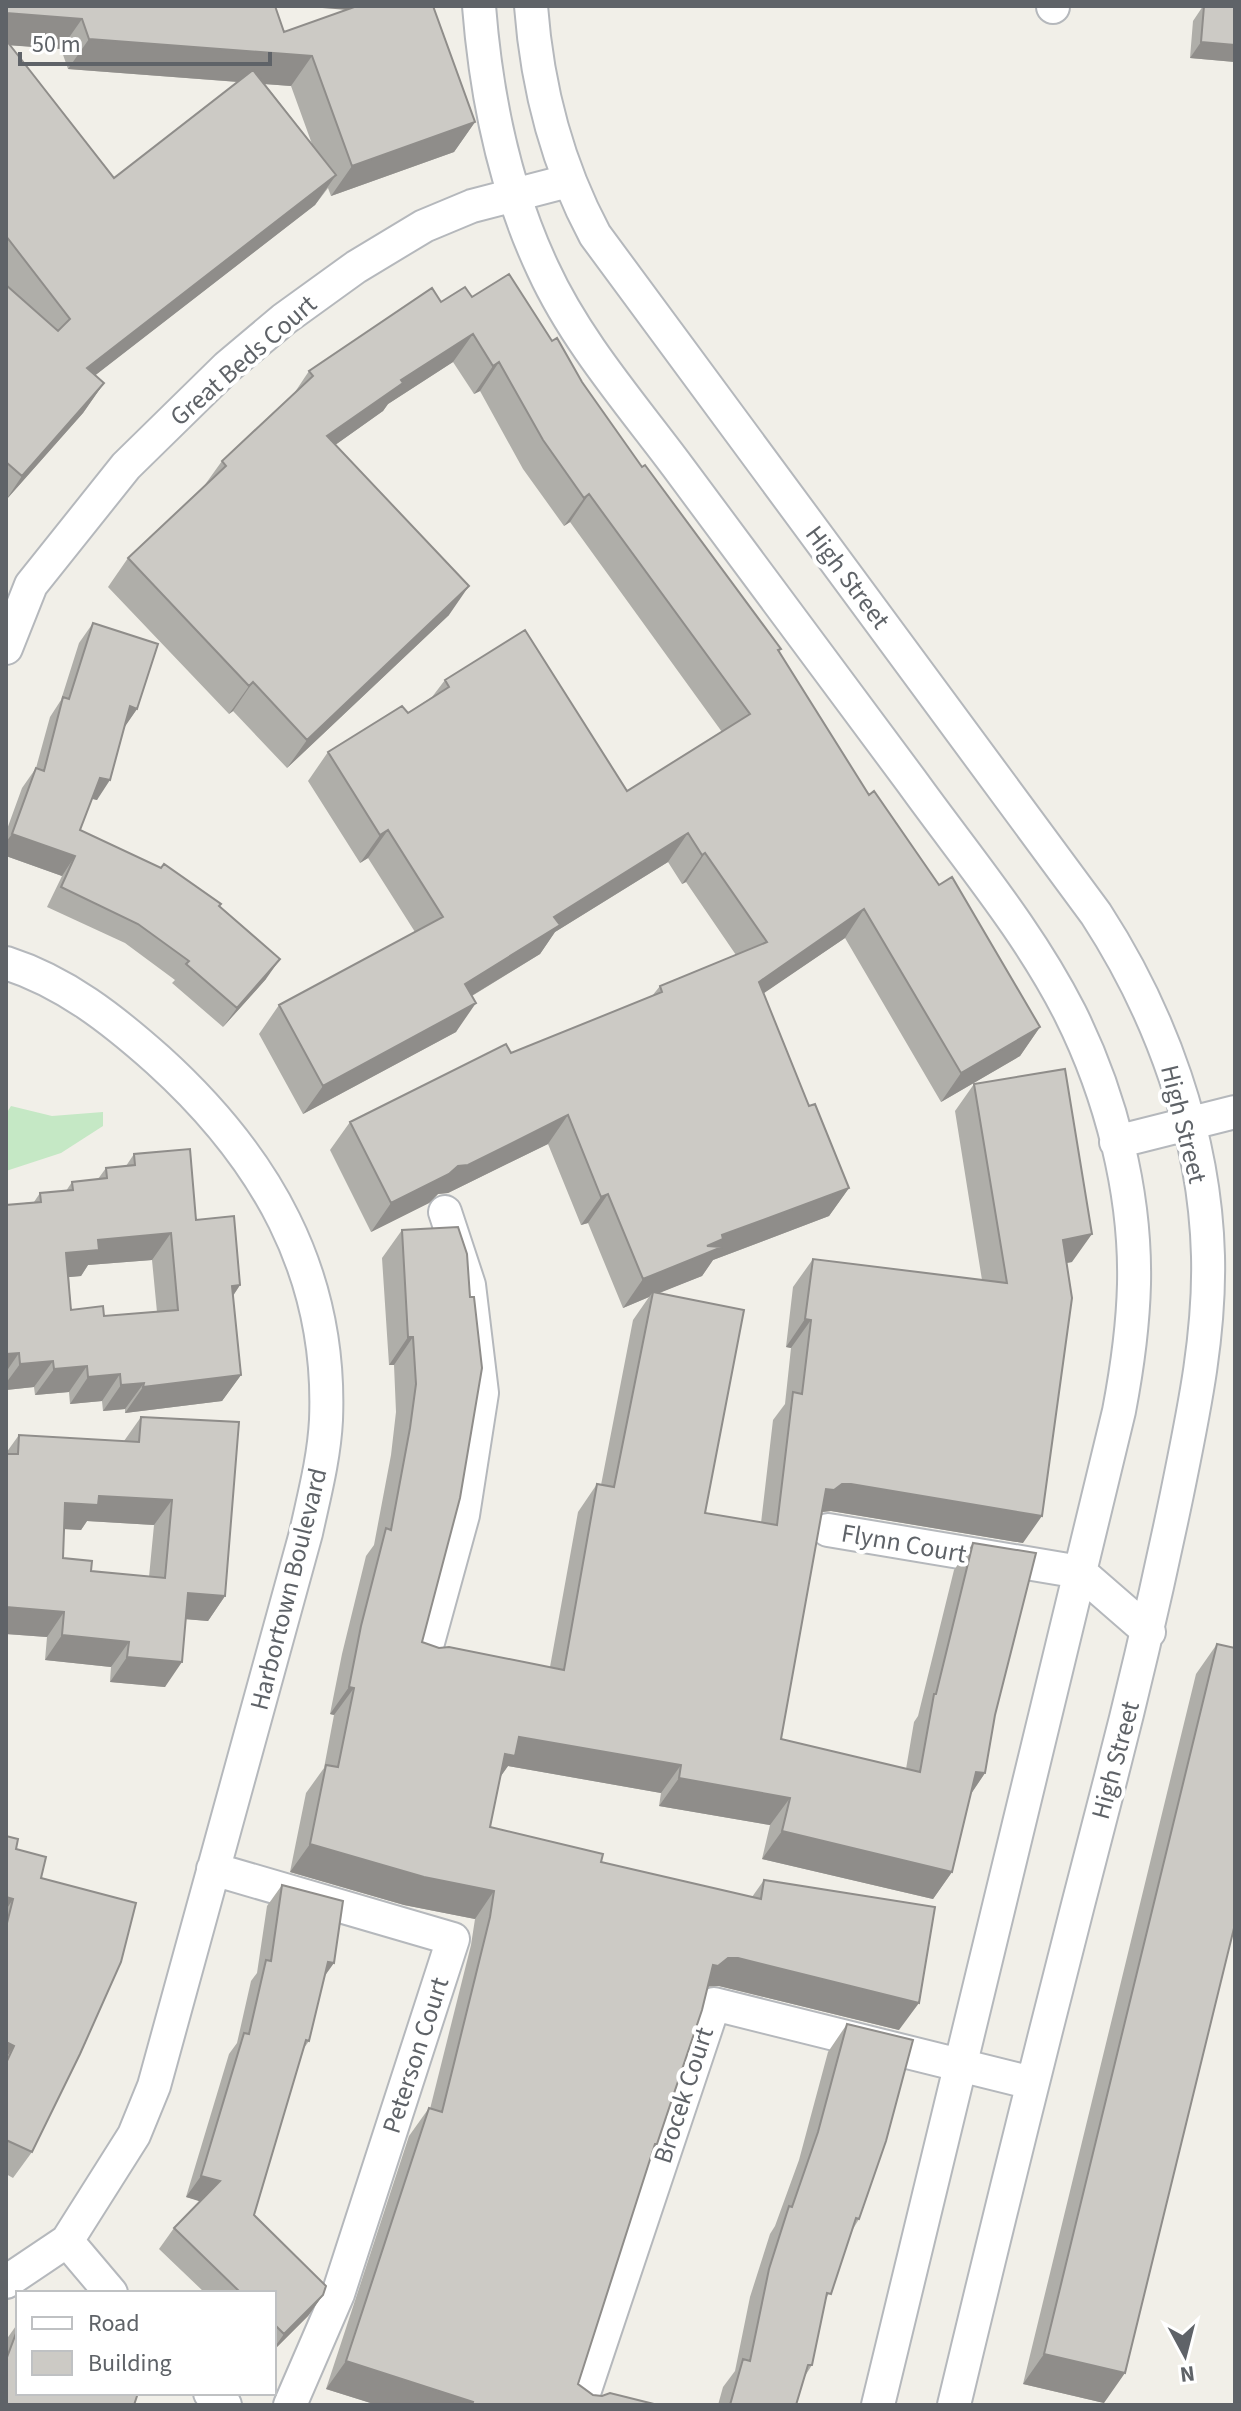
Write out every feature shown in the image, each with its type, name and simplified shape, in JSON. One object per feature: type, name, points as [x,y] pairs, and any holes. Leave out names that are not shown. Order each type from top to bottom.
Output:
[{"type":"street","points":[[479,6],[490,87],[515,196],[543,270],[580,333],[1036,955],[1069,1012],[1102,1091],[1116,1142],[1133,1230],[1133,1313],[1119,1411],[878,2405]]},
{"type":"street","name":"High Street","points":[[531,6],[543,89],[568,181],[595,235],[1096,914],[1129,968],[1149,1008],[1172,1068],[1188,1124],[1206,1222],[1206,1319],[1197,1391],[1149,1632],[1032,2083],[954,2405]]},
{"type":"street","name":"Great Beds Court","points":[[6,648],[31,585],[126,466],[227,367],[284,319],[385,248],[442,217],[568,181]]},
{"type":"street","name":"Harbortown Boulevard","points":[[6,963],[55,983],[85,1000],[143,1047],[237,1141],[281,1210],[306,1270],[317,1314],[326,1376],[326,1422],[321,1467],[306,1533],[154,2086],[134,2135],[67,2241],[6,2282]]},
{"type":"street","points":[[1116,1142],[1235,1112]]},
{"type":"street","points":[[424,1657],[463,1515],[482,1393],[469,1285],[445,1212]]},
{"type":"street","name":"Flynn Court","points":[[828,1530],[1080,1572]]},
{"type":"street","points":[[1080,1572],[1149,1632]]},
{"type":"street","name":"Peterson Court","points":[[213,1869],[453,1939],[338,2294],[290,2405]]},
{"type":"street","name":"Brocek Court","points":[[580,2405],[714,2004],[1032,2083]]},
{"type":"street","points":[[67,2241],[109,2291]]},
{"type":"green space","points":[[11,1106],[52,1116],[103,1112],[103,1126],[61,1153],[6,1171],[6,1114]]},
{"type":"building","points":[[6,6],[275,6],[284,32],[357,6],[433,6],[475,122],[352,166],[312,56],[89,39],[82,19],[6,13]]},
{"type":"building","points":[[1204,6],[1235,7],[1235,45],[1201,42]]},
{"type":"building","points":[[6,40],[114,178],[253,70],[336,175],[87,368],[104,383],[22,476],[6,462],[6,285],[58,331],[70,319],[6,236]]},
{"type":"building","points":[[509,274],[552,341],[557,338],[582,382],[642,467],[645,465],[781,649],[778,650],[869,795],[874,791],[939,885],[952,877],[1040,1027],[961,1073],[864,909],[759,982],[809,1106],[815,1104],[849,1188],[722,1235],[723,1239],[707,1246],[722,1247],[643,1279],[608,1194],[601,1197],[568,1115],[468,1165],[458,1166],[449,1174],[391,1203],[350,1122],[506,1044],[511,1053],[662,992],[660,986],[767,942],[688,833],[554,917],[560,925],[465,984],[476,1003],[323,1086],[279,1005],[443,917],[388,830],[380,835],[328,752],[402,706],[408,713],[449,687],[445,680],[525,630],[627,791],[750,714],[589,494],[584,498],[543,440],[499,362],[493,366],[473,334],[401,380],[403,383],[327,436],[469,586],[307,740],[253,682],[249,686],[128,558],[226,466],[222,461],[313,376],[309,371],[432,288],[441,302],[465,287],[472,297]]},
{"type":"building","points":[[93,623],[158,644],[137,709],[130,706],[110,780],[100,778],[80,830],[161,868],[164,864],[221,904],[219,906],[280,959],[237,1008],[186,964],[189,961],[138,924],[61,887],[75,856],[12,834],[36,768],[44,771],[63,697],[69,699]]},
{"type":"building","points":[[1065,1069],[1092,1234],[1063,1240],[1072,1298],[1042,1516],[851,1484],[842,1484],[834,1490],[826,1489],[781,1739],[920,1772],[934,1694],[973,1543],[1036,1553],[995,1715],[985,1773],[976,1772],[952,1872],[782,1831],[790,1798],[679,1778],[681,1765],[519,1737],[515,1756],[505,1754],[490,1827],[603,1854],[601,1862],[761,1899],[764,1880],[935,1907],[919,2003],[738,1958],[728,1958],[718,1966],[713,1965],[702,2010],[655,2144],[578,2384],[593,2395],[610,2393],[658,2405],[472,2405],[473,2402],[346,2361],[429,2108],[442,2112],[494,1891],[424,1877],[310,1844],[326,1765],[338,1767],[354,1688],[349,1687],[361,1626],[386,1528],[391,1530],[410,1428],[416,1384],[413,1337],[408,1337],[402,1230],[458,1227],[467,1254],[470,1297],[474,1297],[482,1368],[460,1498],[422,1642],[439,1648],[449,1647],[564,1670],[597,1484],[614,1487],[653,1292],[744,1310],[705,1513],[777,1525],[793,1392],[802,1394],[811,1320],[805,1319],[813,1259],[1007,1283],[974,1084]]},
{"type":"building","points":[[190,1149],[196,1220],[234,1216],[240,1285],[232,1286],[241,1375],[143,1387],[144,1383],[121,1385],[120,1374],[88,1377],[87,1366],[54,1369],[53,1361],[20,1364],[19,1353],[6,1354],[6,1205],[41,1202],[40,1193],[73,1190],[72,1182],[107,1178],[106,1168],[135,1165],[134,1154]],"holes":[[[171,1233],[178,1310],[104,1316],[103,1306],[71,1310],[66,1253],[99,1250],[98,1240]]]},
{"type":"building","points":[[141,1417],[239,1422],[225,1596],[188,1593],[182,1662],[127,1657],[129,1642],[62,1635],[64,1612],[6,1607],[6,1454],[18,1454],[19,1435],[139,1442]],"holes":[[[99,1496],[172,1500],[165,1578],[91,1571],[92,1561],[63,1558],[65,1503],[98,1505]]]},
{"type":"building","points":[[1217,1644],[1235,1648],[1235,1924],[1125,2373],[1044,2354]]},
{"type":"building","points":[[6,1836],[18,1839],[16,1849],[46,1857],[41,1878],[136,1903],[121,1962],[32,2152],[6,2140],[6,2063],[14,2046],[6,2042],[6,1927],[13,1899],[6,1897]]},
{"type":"building","points":[[282,1885],[343,1901],[334,1963],[328,1962],[309,2041],[306,2040],[254,2215],[326,2286],[323,2295],[284,2334],[276,2326],[276,2291],[239,2291],[174,2228],[220,2181],[201,2176],[244,2033],[249,2034],[266,1960],[271,1961]]},
{"type":"building","points":[[847,2024],[913,2040],[886,2141],[831,2294],[827,2293],[812,2365],[808,2365],[796,2405],[730,2405],[743,2359],[750,2361],[769,2269],[818,2132]]},
{"type":"building","points":[[16,2333],[16,2395],[137,2395],[134,2405],[6,2405],[6,2360]]}]
